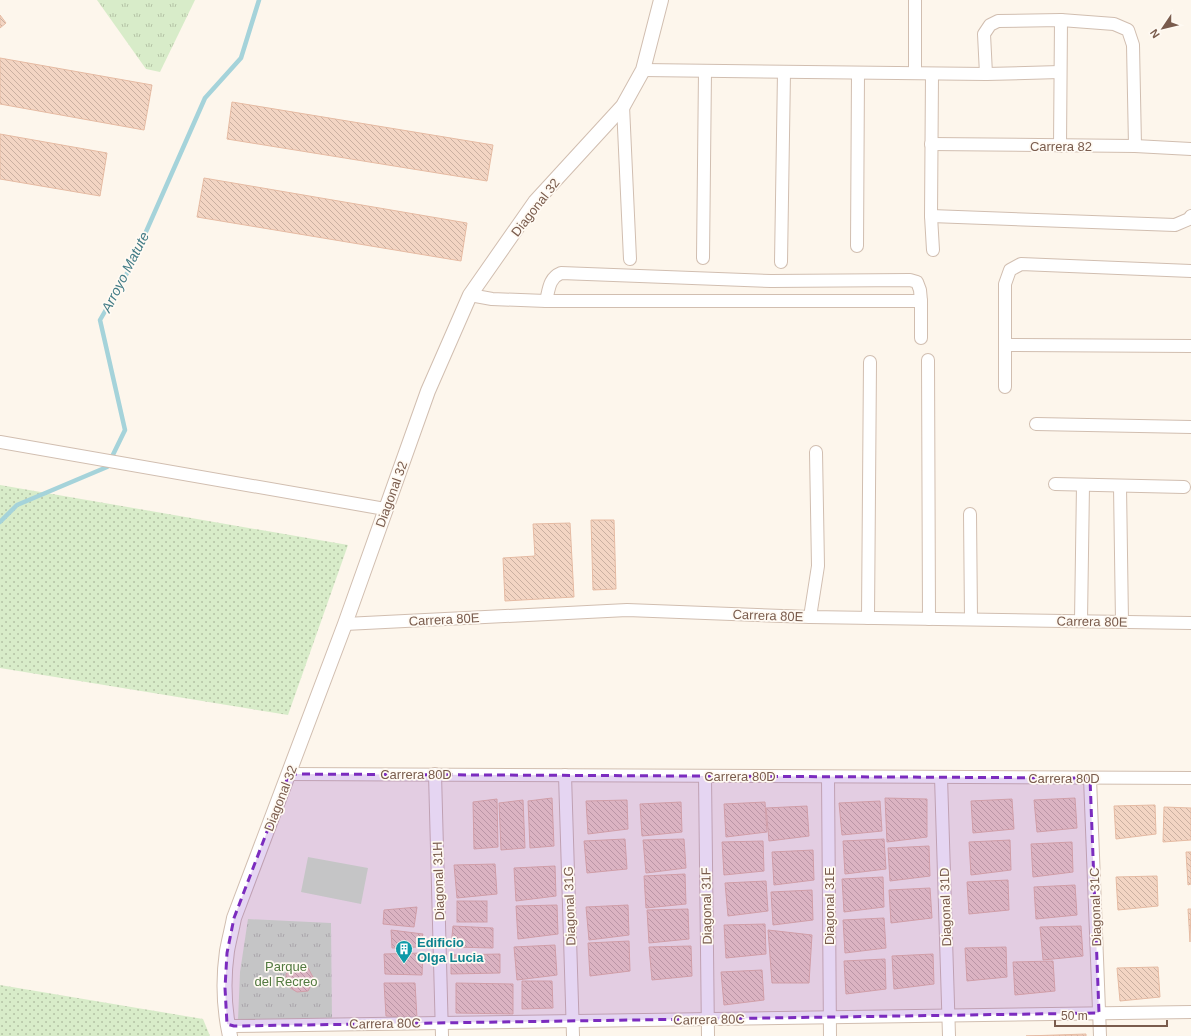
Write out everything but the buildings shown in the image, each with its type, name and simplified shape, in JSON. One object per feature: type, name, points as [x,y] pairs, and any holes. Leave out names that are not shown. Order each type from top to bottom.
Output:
[{"type":"street","name":"Diagonal 32","points":[[228,1030],[225,988],[227,952],[234,918],[345,624],[428,391],[470,295],[535,202],[623,106],[643,70],[661,0]]},
{"type":"street","points":[[915,1],[915,73]]},
{"type":"street","points":[[1060,146],[1061,20]]},
{"type":"street","points":[[986,74],[984,34],[990,25],[998,21],[1061,20],[1114,24],[1128,30],[1133,45],[1136,146]]},
{"type":"street","points":[[643,70],[932,74],[1060,72]]},
{"type":"street","points":[[703,258],[705,71]]},
{"type":"street","points":[[781,262],[784,72]]},
{"type":"street","points":[[857,246],[858,73]]},
{"type":"street","points":[[932,74],[931,216],[933,250]]},
{"type":"street","points":[[623,106],[630,260]]},
{"type":"street","name":"Carrera 82","points":[[931,144],[1136,146],[1191,149]]},
{"type":"street","points":[[931,216],[1175,225],[1189,219],[1191,216]]},
{"type":"street","points":[[1005,386],[1005,284],[1010,270],[1022,264],[1191,270]]},
{"type":"street","points":[[546,301],[551,282],[555,276],[561,273],[771,281],[910,280],[917,282],[920,290],[921,338]]},
{"type":"street","points":[[470,295],[492,299],[546,301],[921,301]]},
{"type":"street","points":[[1006,345],[1191,346]]},
{"type":"street","points":[[928,360],[929,619]]},
{"type":"street","points":[[868,618],[870,362]]},
{"type":"street","points":[[1036,424],[1191,427]]},
{"type":"street","points":[[0,442],[119,464],[386,509]]},
{"type":"street","points":[[810,617],[818,566],[816,452]]},
{"type":"street","points":[[1055,484],[1184,487]]},
{"type":"street","points":[[1081,621],[1083,485]]},
{"type":"street","points":[[1120,486],[1122,622]]},
{"type":"street","points":[[970,514],[971,619]]},
{"type":"street","name":"Carrera 80E","points":[[345,624],[627,610],[810,617],[1191,623]]},
{"type":"street","name":"Carrera 80D","points":[[289,774],[1191,778]]},
{"type":"street","name":"Diagonal 31H","points":[[435,774],[442,1036]]},
{"type":"street","name":"Diagonal 31G","points":[[565,775],[574,1036]]},
{"type":"street","name":"Diagonal 31F","points":[[705,776],[708,1036]]},
{"type":"street","name":"Diagonal 31E","points":[[828,777],[830,1036]]},
{"type":"street","name":"Diagonal 31D","points":[[941,777],[949,1036]]},
{"type":"street","name":"Diagonal 31C","points":[[1090,778],[1100,1036]]},
{"type":"street","name":"Carrera 80C","points":[[228,1030],[234,1026],[326,1030],[442,1022],[1191,1012]]},
{"type":"highlighted area","points":[[289,774],[1090,778],[1099,1013],[234,1026],[227,1024],[225,988],[227,953],[234,918]]},
{"type":"green space","points":[[97,0],[195,0],[160,72],[146,69]]},
{"type":"green space","points":[[0,485],[348,545],[288,715],[0,668]]},
{"type":"green space","points":[[308,857],[368,868],[361,904],[301,892]]},
{"type":"green space","name":"Parque del Recreo","points":[[248,919],[331,923],[332,1020],[238,1020],[240,972]]},
{"type":"green space","points":[[0,985],[203,1019],[210,1036],[0,1036]]},
{"type":"waterway","name":"Arroyo Matute","points":[[0,522],[17,505],[107,467],[125,430],[100,320],[130,268],[205,98],[241,58],[259,0]]},
{"type":"place","name":"Edificio Olga Lucia","points":[[404,964]]}]
